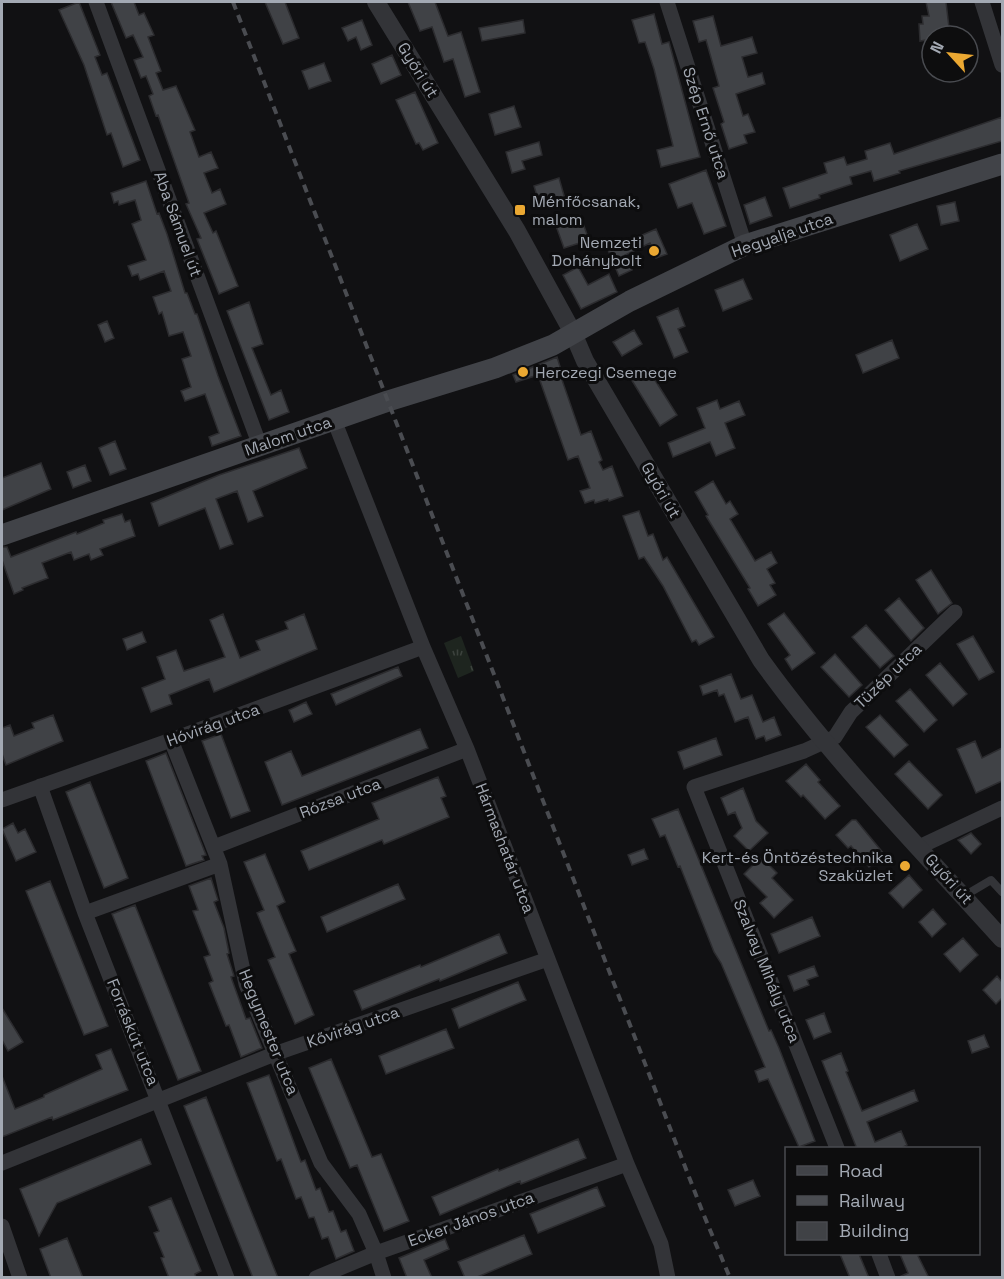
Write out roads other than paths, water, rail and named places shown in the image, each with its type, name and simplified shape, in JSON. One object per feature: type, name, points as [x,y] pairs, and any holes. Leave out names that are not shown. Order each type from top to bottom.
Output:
[{"type":"main road","name":"Hegyalja utca","points":[[573,333],[659,286],[745,245],[1002,164]]},
{"type":"main road","name":"Malom utca","points":[[2,535],[334,420],[495,368],[553,345],[573,333]]},
{"type":"street","name":"Aba Sámuel út","points":[[96,2],[260,446]]},
{"type":"street","name":"Győri út","points":[[376,2],[518,231],[591,371],[761,660],[791,703],[824,742],[1002,939]]},
{"type":"street","name":"Szép Ernő utca","points":[[667,2],[745,245]]},
{"type":"street","points":[[982,2],[1002,65]]},
{"type":"street","name":"Hármashatár utca","points":[[334,420],[423,647],[466,749],[627,1164],[661,1244],[668,1278]]},
{"type":"street","name":"Tüzép utca","points":[[824,742],[835,737],[850,712],[955,612]]},
{"type":"street","name":"Hóvirág utca","points":[[2,800],[423,647]]},
{"type":"street","name":"Hegymester utca","points":[[171,740],[220,864],[246,984],[277,1053],[321,1163],[360,1214],[384,1278]]},
{"type":"street","name":"Szalvay Mihály utca","points":[[824,742],[804,751],[694,787],[836,1147]]},
{"type":"street","name":"Rózsa utca","points":[[214,848],[466,749]]},
{"type":"street","name":"Forráskút utca","points":[[40,786],[85,913],[227,1278]]},
{"type":"street","points":[[919,847],[1002,808]]},
{"type":"street","points":[[85,913],[220,864]]},
{"type":"street","name":"Kővirág utca","points":[[2,1163],[277,1053],[548,959]]},
{"type":"street","name":"Ecker János utca","points":[[316,1278],[376,1253],[627,1164]]},
{"type":"street","points":[[2,1226],[20,1278]]},
{"type":"street","points":[[879,1255],[888,1278]]},
{"type":"lane","points":[[964,896],[991,880],[1002,892]]},
{"type":"railway","points":[[233,2],[730,1278]]},
{"type":"place","name":"Ménfőcsanak, malom","points":[[520,210]]},
{"type":"place","name":"Nemzeti Dohánybolt","points":[[654,251]]},
{"type":"place","name":"Herczegi Csemege","points":[[523,372]]},
{"type":"place","name":"Kert-és Öntözéstechnika Szaküzlet","points":[[905,866]]}]
